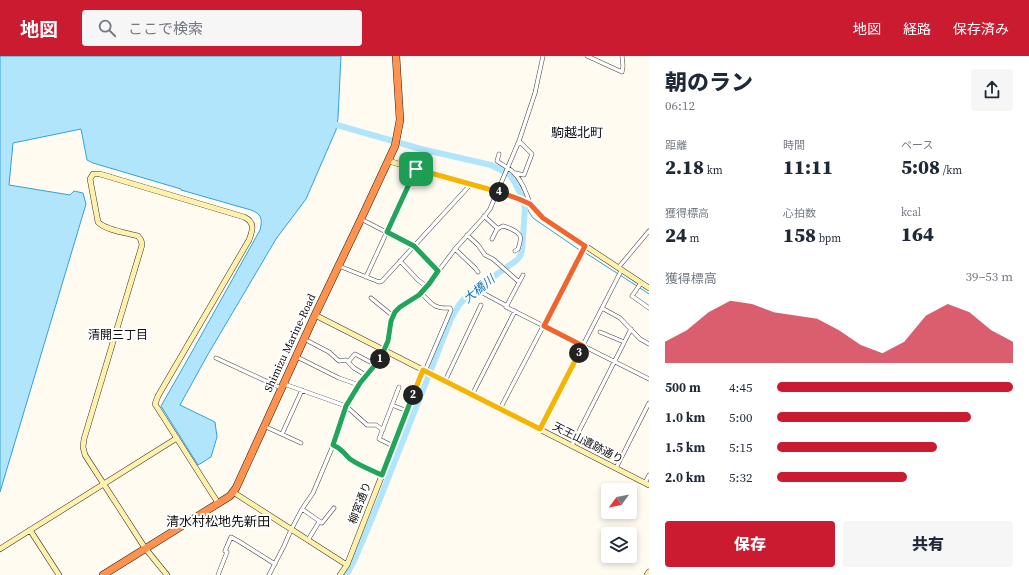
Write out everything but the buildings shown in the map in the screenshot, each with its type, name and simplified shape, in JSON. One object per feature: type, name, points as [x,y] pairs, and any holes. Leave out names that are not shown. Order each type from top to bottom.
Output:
[{"type":"highway","name":"Shimizu Marine-Road","points":[[396,56],[400,136]]},
{"type":"highway","name":"Shimizu Marine-Road","points":[[103,575],[232,498],[397,147],[403,121],[399,56]]},
{"type":"highway","name":"Shimizu Marine-Road","points":[[284,387],[308,341],[317,316]]},
{"type":"highway","name":"Shimizu Marine-Road","points":[[111,575],[146,550],[234,493]]},
{"type":"street","points":[[269,575],[302,509],[313,493],[333,445],[346,406],[385,351],[391,321],[395,312],[400,307],[412,301],[427,287],[455,249],[490,209],[519,141],[535,93],[543,56]]},
{"type":"street","points":[[587,56],[622,72],[622,56]]},
{"type":"street","points":[[499,154],[497,161],[515,173],[524,175],[532,154],[519,141]]},
{"type":"street","points":[[390,162],[497,191],[519,199],[529,204],[543,218],[649,288]]},
{"type":"street","points":[[366,277],[416,169]]},
{"type":"street","points":[[515,173],[522,185],[529,204]]},
{"type":"street","points":[[167,575],[146,550],[85,455],[83,447],[84,439],[142,245],[141,238],[138,236],[106,228],[100,225],[98,222],[90,179],[93,174],[100,174],[244,217],[247,218],[253,225],[249,240],[155,404],[218,503]]},
{"type":"street","points":[[341,266],[379,282],[382,281],[471,184]]},
{"type":"street","points":[[484,216],[498,229]]},
{"type":"street","points":[[363,220],[414,246],[438,271]]},
{"type":"street","points":[[492,239],[498,229],[502,226],[519,234],[518,249],[515,251]]},
{"type":"street","points":[[540,429],[602,308],[620,269],[649,231]]},
{"type":"street","points":[[467,235],[478,245],[484,255],[493,259],[519,282]]},
{"type":"street","points":[[500,409],[585,246]]},
{"type":"street","points":[[455,249],[478,272]]},
{"type":"street","points":[[400,261],[418,280],[427,287]]},
{"type":"street","points":[[507,306],[523,275]]},
{"type":"street","points":[[641,283],[632,296],[649,308]]},
{"type":"street","points":[[481,292],[507,306],[506,307],[649,379]]},
{"type":"street","points":[[317,316],[425,371],[450,308],[436,307],[421,293]]},
{"type":"street","points":[[371,298],[393,316]]},
{"type":"street","points":[[445,381],[482,305]]},
{"type":"street","points":[[602,308],[620,318],[640,339],[649,344]]},
{"type":"street","points":[[472,395],[515,311]]},
{"type":"street","points":[[572,445],[631,329]]},
{"type":"street","points":[[600,332],[624,342]]},
{"type":"street","points":[[308,341],[329,352],[339,361],[346,360],[354,368],[366,376]]},
{"type":"street","points":[[348,362],[355,354],[376,365]]},
{"type":"street","points":[[216,358],[284,387],[302,390],[346,406],[367,425],[376,425],[383,430]]},
{"type":"street","points":[[300,358],[339,378],[359,386]]},
{"type":"street","name":"天王山遺跡通り","points":[[425,371],[647,484]]},
{"type":"street","name":"柳宮通り","points":[[340,575],[347,565],[407,411],[425,371]]},
{"type":"street","points":[[393,446],[379,439],[400,387]]},
{"type":"street","points":[[282,434],[302,390]]},
{"type":"street","points":[[616,468],[649,403]]},
{"type":"street","points":[[392,405],[407,411]]},
{"type":"street","points":[[266,427],[301,443]]},
{"type":"street","points":[[0,549],[177,438]]},
{"type":"street","points":[[333,445],[339,447],[349,458],[362,466],[382,475]]},
{"type":"street","points":[[647,484],[649,475]]},
{"type":"street","points":[[234,493],[347,565]]},
{"type":"street","points":[[308,540],[319,522],[322,523],[334,508]]},
{"type":"street","points":[[302,509],[319,522]]},
{"type":"street","points":[[30,530],[59,575]]},
{"type":"street","points":[[218,575],[227,552],[225,550],[230,537],[275,564]]},
{"type":"water","points":[[0,56],[341,56],[336,130],[306,199],[276,239],[180,405],[215,422],[217,437],[211,457],[198,465],[161,406],[260,230],[261,219],[257,213],[251,210],[181,190],[87,160],[81,129],[13,143],[9,185],[70,195],[74,191],[83,193],[86,204],[0,492]]},
{"type":"waterway","name":"大橋川","points":[[337,125],[421,149],[491,165],[510,175],[522,197],[525,208],[522,251],[520,256],[479,290],[464,299],[451,319],[378,504],[354,561],[346,575]]},
{"type":"waterway","points":[[525,204],[533,218],[581,251]]},
{"type":"waterway","points":[[584,252],[637,286]]},
{"type":"waterway","points":[[640,288],[649,294]]},
{"type":"district","name":"駒越北町","points":[[577,132]]},
{"type":"district","name":"清開三丁目","points":[[118,335]]},
{"type":"district","name":"清水村松地先新田","points":[[218,521]]},
{"type":"route","points":[[416,169],[497,191],[527,202],[543,218],[585,246],[544,326],[583,346],[540,429],[423,370],[382,475],[362,466],[349,458],[339,447],[333,445],[346,406],[360,383],[385,351],[391,321],[395,312],[419,295],[438,271],[414,246],[387,232],[416,169]]}]
